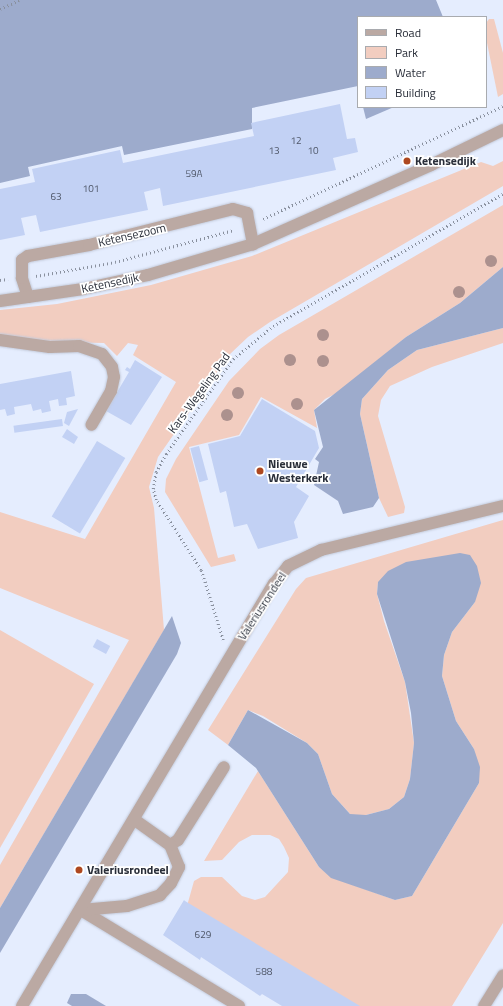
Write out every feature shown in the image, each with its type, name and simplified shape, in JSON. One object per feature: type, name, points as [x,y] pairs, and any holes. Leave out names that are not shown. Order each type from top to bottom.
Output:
[{"type":"street","name":"Ketensedijk","points":[[0,301],[148,275],[253,244],[431,166],[503,130]]},
{"type":"street","name":"Ketensezoom","points":[[28,296],[22,278],[22,260],[28,256],[96,244],[233,209],[247,213],[253,244]]},
{"type":"street","points":[[0,340],[50,347],[80,346],[102,354],[112,367],[114,378],[110,391],[90,425]]},
{"type":"street","name":"Valeriusrondeel","points":[[22,1006],[135,820],[274,584],[288,566],[305,555],[503,506]]},
{"type":"street","points":[[170,845],[178,840],[224,768]]},
{"type":"street","points":[[81,910],[127,906],[160,895],[171,883],[179,867],[170,845],[135,820]]},
{"type":"street","points":[[81,910],[239,1006]]},
{"type":"street","points":[[484,1006],[503,975]]},
{"type":"path","points":[[0,9],[20,0]]},
{"type":"path","name":"Kars-Wegeling Pad","points":[[231,656],[221,637],[201,570],[156,500],[153,489],[156,472],[166,454],[233,359],[273,326],[503,194]]},
{"type":"green space","points":[[489,19],[494,19],[503,53],[503,94],[498,97],[487,43],[487,22]]},
{"type":"green space","points":[[503,161],[503,186],[270,322],[248,337],[229,355],[158,457],[149,487],[154,508],[164,630],[0,908],[0,865],[129,640],[0,588],[0,512],[85,539],[176,382],[133,355],[138,345],[128,343],[117,356],[104,343],[52,342],[0,335],[0,310],[57,304],[151,285],[252,256],[481,162],[493,166]]},
{"type":"green space","points":[[503,205],[503,267],[460,303],[406,337],[339,392],[325,399],[314,410],[317,428],[261,397],[239,435],[189,447],[218,558],[234,554],[236,561],[211,567],[165,492],[166,479],[176,459],[229,381],[260,349],[279,335]]},
{"type":"green space","points":[[503,328],[503,343],[432,367],[390,386],[381,400],[378,416],[405,507],[404,513],[388,517],[379,498],[360,414],[362,399],[388,370],[417,350]]},
{"type":"green space","points":[[503,520],[503,923],[452,1006],[354,1006],[187,906],[194,881],[201,877],[222,877],[242,896],[255,900],[265,897],[288,872],[289,858],[284,847],[279,839],[270,835],[252,835],[239,842],[222,860],[204,861],[258,771],[319,867],[331,877],[395,900],[412,896],[479,783],[474,749],[456,721],[442,676],[444,655],[452,632],[475,602],[378,582],[377,594],[384,621],[405,682],[414,743],[410,779],[404,797],[389,809],[366,815],[351,815],[332,794],[318,754],[307,743],[263,716],[248,710],[228,745],[208,730],[296,589],[306,578]]},
{"type":"green space","points":[[0,630],[94,684],[0,848]]},
{"type":"water","points":[[0,0],[436,0],[443,16],[357,16],[357,86],[252,108],[252,129],[124,155],[122,146],[28,167],[30,176],[0,183]]},
{"type":"water","points":[[363,108],[392,108],[366,119]]},
{"type":"water","points":[[503,267],[503,328],[417,350],[388,370],[362,399],[360,414],[379,498],[373,507],[343,514],[338,501],[314,485],[319,462],[315,459],[323,447],[314,410],[406,337],[460,303]]},
{"type":"water","points":[[460,553],[470,555],[477,566],[481,583],[475,602],[452,632],[444,655],[442,676],[456,721],[474,749],[480,767],[479,783],[412,896],[395,900],[331,878],[319,867],[256,768],[228,745],[248,710],[307,743],[318,754],[332,794],[350,814],[366,815],[389,809],[404,797],[410,779],[414,743],[411,713],[405,682],[377,594],[378,582],[388,571],[406,562]]},
{"type":"water","points":[[172,616],[181,643],[177,654],[0,953],[0,908]]},
{"type":"water","points":[[71,994],[86,994],[106,1006],[72,1006],[67,1003]]},
{"type":"building","points":[[340,104],[347,139],[355,138],[358,152],[333,158],[336,170],[163,206],[160,188],[144,192],[148,210],[40,232],[36,215],[21,218],[25,235],[0,240],[0,189],[35,182],[32,169],[120,150],[123,163],[254,136],[251,123]]},
{"type":"building","points":[[135,360],[162,377],[131,425],[106,411],[129,372],[125,370],[127,367],[130,369]]},
{"type":"building","points":[[71,371],[75,396],[66,398],[67,405],[59,406],[58,399],[49,401],[51,411],[42,413],[41,409],[33,411],[31,404],[14,407],[15,414],[7,416],[5,409],[0,410],[0,384]]},
{"type":"building","name":"Nieuwe Westerkerk","points":[[262,399],[315,431],[319,448],[296,487],[309,496],[294,522],[298,538],[258,549],[247,524],[234,527],[226,491],[220,493],[208,444],[240,436]]},
{"type":"building","points":[[78,409],[69,426],[64,423],[67,412]]},
{"type":"building","points":[[62,419],[63,426],[14,433],[13,426]]},
{"type":"building","points":[[67,429],[78,437],[74,444],[62,437]]},
{"type":"building","points":[[97,441],[125,458],[80,533],[52,516]]},
{"type":"building","points":[[199,446],[208,480],[199,482],[190,448]]},
{"type":"building","points":[[97,639],[110,646],[106,654],[93,647]]},
{"type":"building","points":[[184,900],[360,1006],[282,1006],[262,994],[260,996],[201,957],[200,960],[163,935]]},
{"type":"place","name":"Ketensedijk","points":[[407,161]]},
{"type":"place","name":"Nieuwe Westerkerk","points":[[260,471]]},
{"type":"place","name":"Valeriusrondeel","points":[[79,870]]}]
